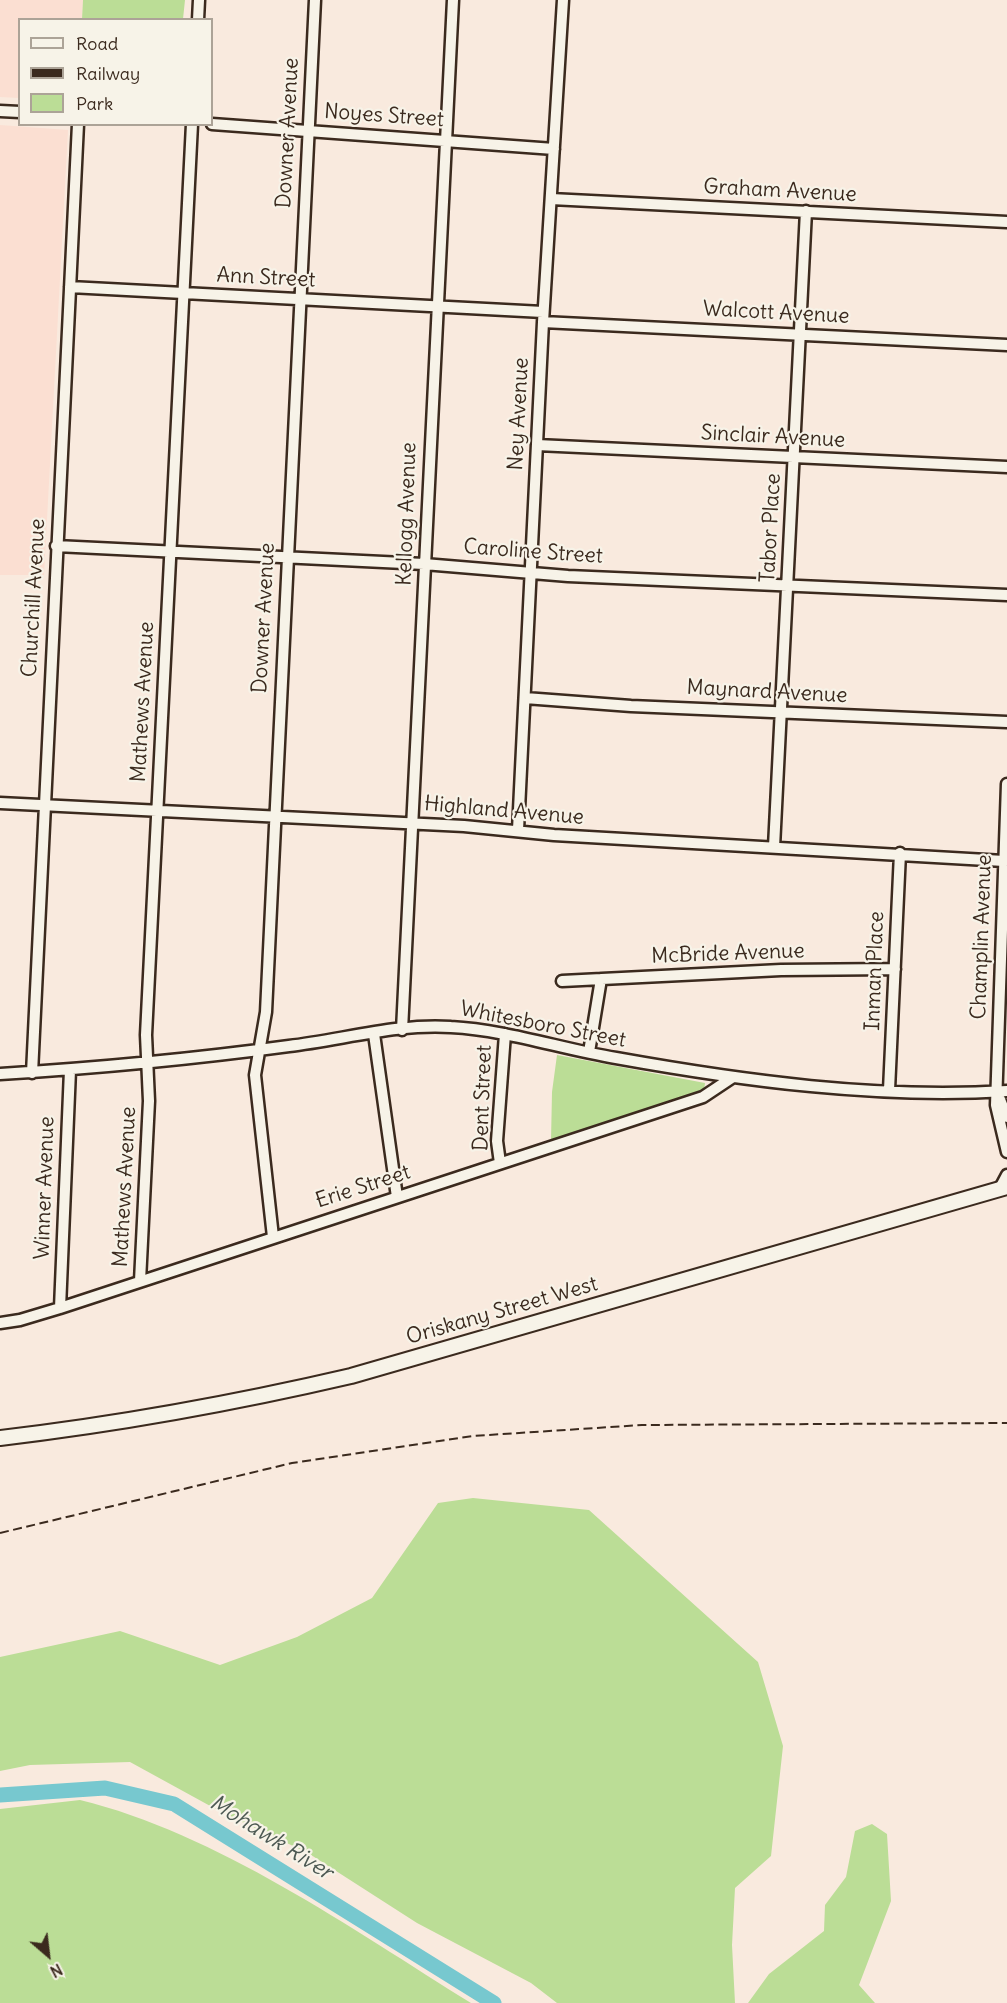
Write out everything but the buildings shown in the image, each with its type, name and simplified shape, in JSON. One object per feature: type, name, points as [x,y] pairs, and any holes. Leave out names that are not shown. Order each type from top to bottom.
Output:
[{"type":"main road","name":"Oriskany Street West","points":[[0,1438],[134,1421],[257,1398],[351,1376],[1003,1189]]},
{"type":"street","points":[[198,18],[199,0]]},
{"type":"street","name":"Downer Avenue","points":[[273,1237],[255,1075],[266,1011],[286,557],[315,0]]},
{"type":"street","name":"Kellogg Avenue","points":[[402,1030],[453,0]]},
{"type":"street","name":"Ney Avenue","points":[[518,830],[543,317],[563,0]]},
{"type":"street","points":[[0,111],[18,112]]},
{"type":"street","name":"Noyes Street","points":[[213,124],[554,149]]},
{"type":"street","name":"Churchill Avenue","points":[[32,1073],[78,126]]},
{"type":"street","name":"Mathews Avenue","points":[[140,1281],[149,1101],[146,1035],[192,126]]},
{"type":"street","name":"Graham Avenue","points":[[551,199],[1007,222]]},
{"type":"street","name":"Tabor Place","points":[[774,848],[783,712],[806,211]]},
{"type":"street","name":"Ann Street","points":[[70,287],[460,306]]},
{"type":"street","name":"Walcott Avenue","points":[[460,306],[543,317],[1007,345]]},
{"type":"street","name":"Sinclair Avenue","points":[[537,445],[1007,467]]},
{"type":"street","name":"Caroline Street","points":[[56,546],[424,564],[531,573],[1007,595]]},
{"type":"street","name":"Maynard Avenue","points":[[525,698],[631,706],[1007,722]]},
{"type":"street","name":"Champlin Avenue","points":[[1007,784],[1002,1069],[1002,1091],[1007,1117]]},
{"type":"street","name":"Highland Avenue","points":[[0,803],[411,823],[518,830],[554,835],[774,848],[900,854],[1005,854]]},
{"type":"street","name":"Inman Place","points":[[889,1090],[900,854]]},
{"type":"street","name":"McBride Avenue","points":[[562,981],[781,970],[894,969]]},
{"type":"street","points":[[589,1052],[601,979]]},
{"type":"street","name":"Whitesboro Street","points":[[0,1074],[70,1070],[260,1050],[441,1026],[505,1034],[589,1052],[733,1077],[889,1090],[1002,1091]]},
{"type":"street","points":[[374,1034],[397,1197]]},
{"type":"street","name":"Dent Street","points":[[500,1163],[497,1141],[505,1034]]},
{"type":"street","name":"Winner Avenue","points":[[60,1308],[70,1070]]},
{"type":"street","name":"Erie Street","points":[[0,1323],[20,1320],[60,1308],[703,1097],[733,1077]]},
{"type":"street","name":"Champlin Avenue","points":[[1002,1091],[996,1105],[1007,1152]]},
{"type":"street","points":[[1003,1189],[1007,1174]]},
{"type":"shaded area","points":[[0,0],[83,0],[82,18],[18,18],[18,98],[0,97]]},
{"type":"shaded area","points":[[0,125],[68,130],[44,575],[0,575]]},
{"type":"green space","points":[[83,0],[185,0],[183,18],[82,18]]},
{"type":"green space","points":[[557,1055],[705,1083],[704,1091],[551,1141],[552,1092]]},
{"type":"green space","points":[[473,1498],[589,1510],[758,1662],[783,1746],[771,1856],[735,1888],[732,1945],[735,2003],[557,2003],[531,1983],[417,1923],[308,1853],[223,1813],[130,1762],[30,1765],[0,1771],[0,1657],[120,1631],[220,1665],[297,1637],[372,1598],[438,1503]]},
{"type":"green space","points":[[80,1800],[131,1815],[182,1835],[232,1859],[331,1915],[471,2003],[0,2003],[0,1809]]},
{"type":"green space","points":[[872,1824],[887,1834],[891,1901],[859,1985],[875,2003],[748,2003],[769,1974],[824,1931],[825,1905],[846,1877],[855,1831]]},
{"type":"waterway","name":"Mohawk River","points":[[0,1795],[105,1788],[174,1804],[494,2003]]},
{"type":"railway","points":[[0,1533],[292,1463],[473,1436],[642,1425],[1007,1423]]}]
